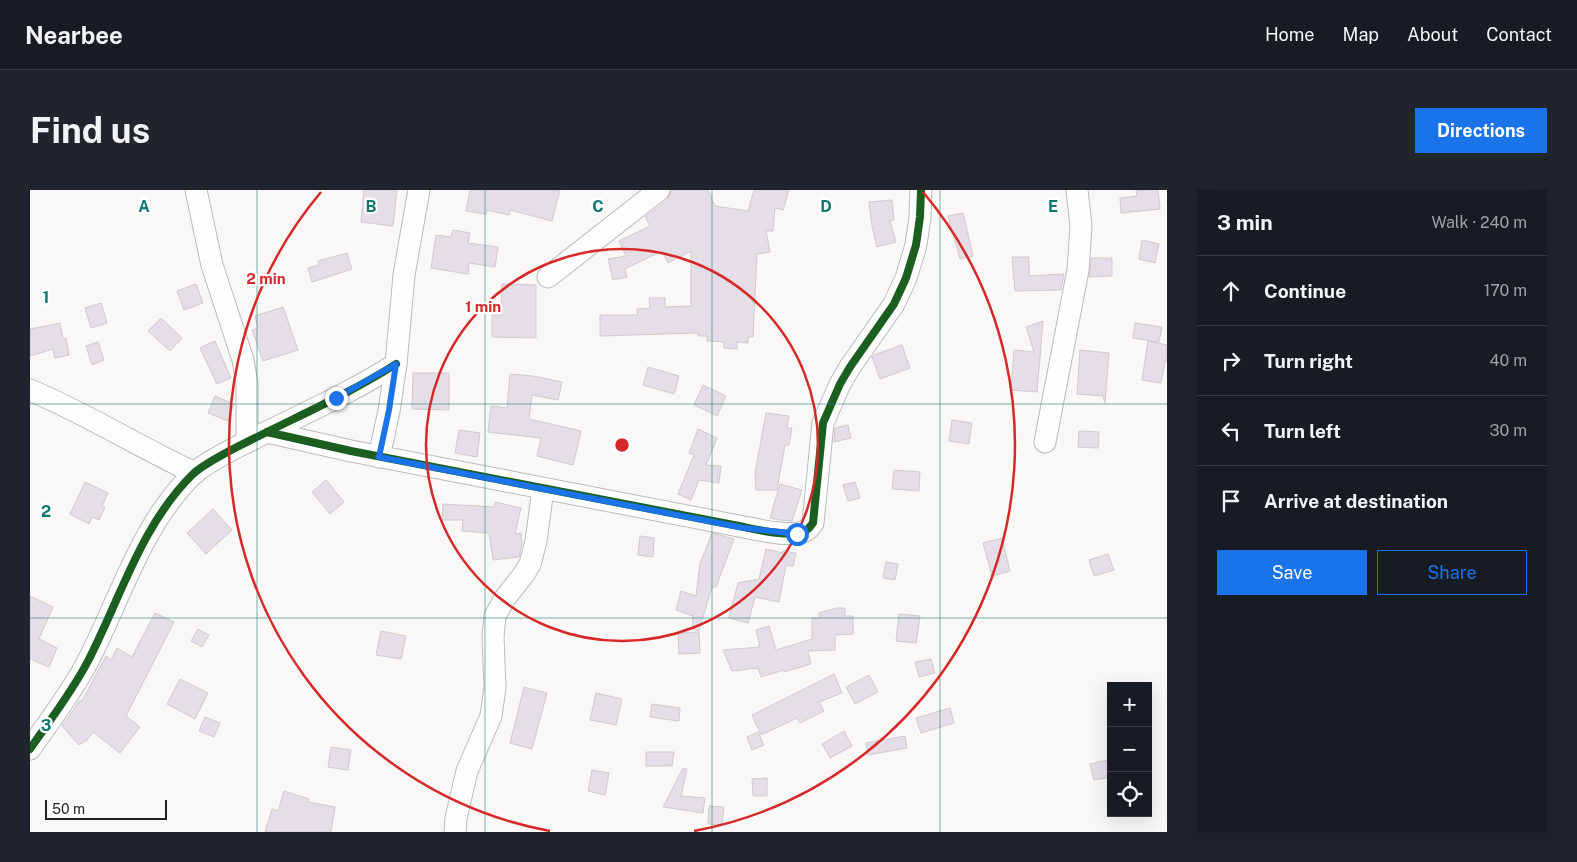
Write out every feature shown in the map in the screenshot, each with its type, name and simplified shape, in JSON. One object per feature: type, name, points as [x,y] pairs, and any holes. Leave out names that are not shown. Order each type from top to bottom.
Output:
[{"type":"street","points":[[196,190],[212,265],[243,360],[247,384],[247,442]]},
{"type":"street","points":[[379,457],[396,364],[404,275],[418,190]]},
{"type":"street","points":[[548,277],[659,190]]},
{"type":"street","points":[[267,432],[379,457],[543,489],[765,531],[797,534],[807,530],[813,522],[823,423],[840,384],[894,304],[906,278],[916,245],[921,190]]},
{"type":"street","points":[[1045,442],[1078,270],[1081,226],[1077,190]]},
{"type":"street","points":[[30,749],[59,708],[87,663],[140,549],[154,524],[171,500],[195,473],[247,442],[336,398],[396,364]]},
{"type":"street","points":[[30,390],[80,413],[135,444],[195,473]]},
{"type":"street","points":[[455,832],[456,818],[467,771],[491,716],[495,688],[493,636],[495,616],[504,598],[530,564],[536,541],[543,489]]},
{"type":"building","points":[[364,190],[397,190],[393,226],[361,222]]},
{"type":"building","points":[[470,190],[560,190],[552,221],[510,210],[509,215],[487,210],[486,214],[466,211]]},
{"type":"building","points":[[671,190],[708,190],[715,206],[748,211],[754,190],[789,190],[783,210],[775,208],[773,231],[766,231],[770,252],[757,254],[753,337],[748,337],[748,343],[737,342],[737,349],[724,348],[724,342],[707,341],[707,336],[698,336],[698,333],[600,336],[600,315],[638,315],[637,309],[650,308],[649,298],[665,298],[665,307],[691,306],[691,251],[668,263],[662,251],[625,269],[627,277],[613,280],[608,259],[626,256],[619,241],[650,226],[645,217],[667,200]]},
{"type":"building","points":[[1136,190],[1158,190],[1160,209],[1121,213],[1120,198],[1137,196]]},
{"type":"building","points":[[892,200],[894,220],[890,221],[896,242],[877,247],[869,202]]},
{"type":"building","points":[[963,213],[973,256],[960,259],[948,216]]},
{"type":"building","points":[[453,230],[470,233],[468,243],[498,247],[495,267],[469,263],[468,274],[431,268],[436,235],[451,237]]},
{"type":"building","points":[[1142,240],[1159,244],[1155,263],[1139,259]]},
{"type":"building","points":[[347,253],[352,269],[312,282],[308,268],[319,265],[318,261]]},
{"type":"building","points":[[1012,257],[1029,257],[1029,276],[1064,274],[1061,290],[1015,291]]},
{"type":"building","points":[[1091,258],[1112,258],[1112,276],[1089,277]]},
{"type":"building","points":[[196,284],[203,303],[184,310],[177,291]]},
{"type":"building","points":[[502,284],[536,285],[536,338],[492,337],[492,315],[501,315]]},
{"type":"building","points":[[101,303],[107,323],[91,328],[85,308]]},
{"type":"building","points":[[283,307],[298,350],[263,361],[252,330],[258,328],[255,316]]},
{"type":"building","points":[[161,318],[182,338],[170,351],[148,331]]},
{"type":"building","points":[[1043,321],[1037,392],[1011,390],[1014,350],[1034,352],[1026,327]]},
{"type":"building","points":[[60,323],[63,339],[66,338],[69,355],[55,358],[53,349],[30,356],[30,329]]},
{"type":"building","points":[[1135,323],[1162,327],[1159,342],[1133,338]]},
{"type":"building","points":[[215,341],[231,378],[217,384],[200,348]]},
{"type":"building","points":[[1148,341],[1167,345],[1167,362],[1165,361],[1161,383],[1142,380]]},
{"type":"building","points":[[98,342],[104,360],[92,365],[86,346]]},
{"type":"building","points":[[902,345],[910,368],[880,379],[872,357]]},
{"type":"building","points":[[1080,350],[1109,353],[1105,403],[1102,394],[1102,396],[1077,394]]},
{"type":"building","points":[[648,367],[679,376],[674,394],[643,385]]},
{"type":"building","points":[[413,373],[449,373],[449,410],[412,409]]},
{"type":"building","points":[[510,374],[533,376],[562,382],[558,400],[532,395],[529,419],[581,431],[573,465],[537,456],[541,438],[488,432],[491,406],[507,408]]},
{"type":"building","points":[[703,385],[726,396],[717,416],[694,405]]},
{"type":"building","points":[[215,396],[234,404],[228,421],[208,413]]},
{"type":"building","points":[[766,413],[789,416],[787,428],[792,428],[789,445],[785,445],[777,490],[756,490],[755,473]]},
{"type":"building","points":[[952,420],[972,423],[969,444],[949,441]]},
{"type":"building","points":[[848,425],[851,438],[834,442],[835,428]]},
{"type":"building","points":[[698,429],[717,438],[706,465],[721,466],[719,483],[699,480],[691,500],[678,494],[694,455],[689,453]]},
{"type":"building","points":[[459,430],[480,433],[477,457],[455,453]]},
{"type":"building","points":[[1079,431],[1099,432],[1098,448],[1078,447]]},
{"type":"building","points":[[894,470],[920,472],[919,491],[892,489]]},
{"type":"building","points":[[326,480],[344,502],[330,514],[312,492]]},
{"type":"building","points":[[85,482],[108,493],[102,506],[105,507],[99,520],[92,517],[89,524],[70,514]]},
{"type":"building","points":[[855,482],[860,498],[848,501],[843,485]]},
{"type":"building","points":[[780,484],[802,490],[792,521],[770,518]]},
{"type":"building","points":[[495,502],[521,508],[515,534],[521,533],[522,544],[519,557],[493,560],[489,533],[462,531],[463,520],[442,520],[443,504],[494,507]]},
{"type":"building","points":[[213,509],[232,530],[206,554],[187,533]]},
{"type":"building","points":[[712,533],[734,539],[716,587],[712,587],[699,631],[692,629],[693,616],[676,610],[681,591],[696,596],[700,564]]},
{"type":"building","points":[[640,536],[654,538],[653,557],[638,555]]},
{"type":"building","points":[[1002,538],[1010,571],[992,576],[983,543]]},
{"type":"building","points":[[766,549],[783,553],[783,551],[796,553],[793,566],[786,565],[779,602],[755,597],[748,623],[729,618],[738,583],[759,579]]},
{"type":"building","points":[[1108,554],[1114,570],[1094,576],[1089,560]]},
{"type":"building","points":[[886,562],[898,564],[895,580],[883,578]]},
{"type":"building","points":[[30,596],[53,607],[39,639],[57,648],[49,667],[30,659]]},
{"type":"building","points":[[837,608],[845,608],[845,616],[853,616],[853,634],[835,635],[835,650],[808,651],[811,664],[761,677],[758,668],[732,671],[723,650],[760,647],[756,630],[769,626],[776,650],[812,639],[812,618],[819,618],[819,613]]},
{"type":"building","points":[[155,613],[174,622],[126,716],[140,727],[120,753],[93,732],[87,740],[79,745],[62,726],[80,700],[82,701],[106,656],[111,660],[117,648],[132,657]]},
{"type":"building","points":[[899,614],[920,616],[916,643],[896,641]]},
{"type":"building","points":[[198,629],[209,635],[202,647],[191,641]]},
{"type":"building","points":[[381,631],[406,636],[401,659],[376,655]]},
{"type":"building","points":[[699,632],[700,653],[679,654],[678,633]]},
{"type":"building","points":[[931,659],[935,673],[919,677],[915,662]]},
{"type":"building","points":[[834,674],[842,693],[819,702],[824,711],[800,723],[797,718],[761,735],[752,715]]},
{"type":"building","points":[[869,675],[878,692],[855,704],[846,687]]},
{"type":"building","points":[[180,679],[208,693],[195,719],[167,704]]},
{"type":"building","points":[[524,687],[547,693],[532,749],[510,743]]},
{"type":"building","points":[[596,693],[622,699],[616,725],[590,720]]},
{"type":"building","points":[[652,704],[680,708],[679,721],[650,717]]},
{"type":"building","points":[[950,708],[954,723],[921,733],[916,718]]},
{"type":"building","points":[[205,717],[220,723],[214,737],[199,731]]},
{"type":"building","points":[[844,731],[852,746],[830,758],[822,744]]},
{"type":"building","points":[[758,732],[764,745],[752,750],[747,737]]},
{"type":"building","points":[[905,736],[907,748],[868,755],[866,743]]},
{"type":"building","points":[[331,747],[351,750],[348,770],[328,767]]},
{"type":"building","points":[[646,752],[674,752],[672,766],[646,766]]},
{"type":"building","points":[[1107,760],[1107,778],[1094,780],[1090,764]]},
{"type":"building","points":[[683,768],[687,769],[681,796],[705,798],[703,813],[663,807]]},
{"type":"building","points":[[592,770],[609,773],[605,795],[588,791]]},
{"type":"building","points":[[767,778],[767,796],[753,796],[752,779]]},
{"type":"building","points":[[284,791],[309,799],[308,802],[335,807],[331,832],[265,832],[272,809],[278,811]]},
{"type":"building","points":[[709,806],[724,807],[722,825],[708,824]]},
{"type":"cycle path","points":[[267,432],[351,451],[759,530],[787,534],[803,532],[813,523],[823,423],[840,384],[894,304],[906,278],[916,245],[921,190]]},
{"type":"cycle path","points":[[30,749],[61,706],[82,672],[133,563],[159,516],[193,474],[224,454],[345,393],[396,364]]},
{"type":"route","points":[[336,398],[396,364],[379,457],[744,528],[797,534]]}]
